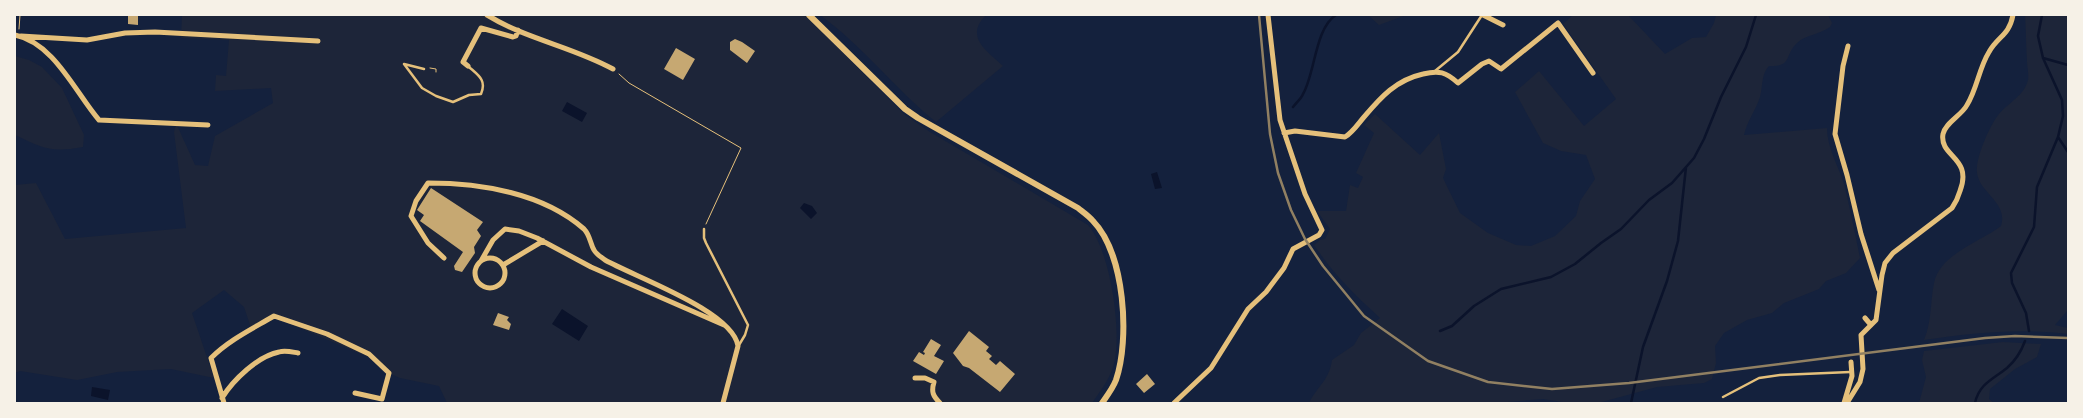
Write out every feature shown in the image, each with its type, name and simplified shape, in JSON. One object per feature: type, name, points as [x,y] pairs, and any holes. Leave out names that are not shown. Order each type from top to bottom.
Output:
[{"type":"street","points":[[487,15],[518,30],[594,58],[613,69]]},
{"type":"street","points":[[809,15],[905,109],[1071,204],[1094,221],[1104,236],[1113,259],[1124,307],[1122,359],[1115,382],[1102,403]]},
{"type":"street","points":[[1174,403],[1211,368],[1248,310],[1266,292],[1284,268],[1293,249],[1319,235],[1322,230],[1305,194],[1280,120],[1268,15]]},
{"type":"street","points":[[1483,15],[1503,25]]},
{"type":"street","points":[[1845,403],[1860,382],[1862,371],[1861,335],[1876,320],[1885,263],[1893,252],[1952,208],[1957,202],[1965,179],[1962,166],[1946,147],[1943,131],[1967,106],[1989,52],[2010,27],[2013,15]]},
{"type":"street","points":[[1284,133],[1296,131],[1346,137],[1390,89],[1414,76],[1435,71],[1448,74],[1458,84],[1486,62],[1493,62],[1501,70],[1558,24],[1593,73]]},
{"type":"street","points":[[468,66],[463,62],[481,28],[513,37],[516,36],[518,30]]},
{"type":"street","points":[[18,35],[87,40],[125,33],[155,32],[318,41]]},
{"type":"street","points":[[18,35],[36,44],[54,58],[84,103],[99,120],[208,125]]},
{"type":"street","points":[[1848,46],[1843,66],[1835,134],[1861,234],[1880,292]]},
{"type":"street","points":[[444,258],[428,243],[411,216],[416,201],[428,183],[476,186],[518,194],[547,205],[586,231],[594,251],[605,260],[702,308],[727,326],[736,338],[738,346],[723,403]]},
{"type":"street","points":[[481,261],[490,258],[499,261],[503,265],[505,269],[504,279],[498,286],[489,289],[480,286],[475,278],[475,268],[493,240],[505,229],[519,230],[591,267],[727,326]]},
{"type":"street","points":[[503,265],[543,241]]},
{"type":"street","points":[[223,400],[211,358],[239,336],[274,316],[327,334],[369,354],[389,373],[382,399],[355,394]]},
{"type":"street","points":[[1865,318],[1871,325]]},
{"type":"street","points":[[223,400],[230,385],[241,374],[269,355],[281,351],[298,353]]},
{"type":"street","points":[[1845,403],[1852,372],[1851,362]]},
{"type":"street","points":[[1852,372],[1862,371]]},
{"type":"street","points":[[915,378],[926,378],[934,382],[933,396],[940,403]]},
{"type":"lane","points":[[1435,71],[1458,52],[1483,15]]},
{"type":"lane","points":[[424,69],[404,64],[422,88],[436,96],[453,102],[469,95],[481,94],[484,83],[481,77],[468,66]]},
{"type":"lane","points":[[704,229],[703,234],[706,243],[748,325],[745,335],[738,346]]},
{"type":"lane","points":[[1723,397],[1759,378],[1780,375],[1852,372]]},
{"type":"path","points":[[18,35],[20,15]]},
{"type":"path","points":[[424,69],[434,68],[436,72]]},
{"type":"path","points":[[613,69],[629,83],[741,148],[704,229]]},
{"type":"shaded area","points":[[182,15],[805,15],[904,114],[930,132],[1088,225],[1096,237],[1102,252],[1112,289],[1115,309],[1116,345],[1112,371],[1092,403],[447,403],[439,386],[400,378],[386,372],[368,357],[276,318],[252,331],[244,307],[224,290],[192,313],[214,378],[171,369],[117,372],[77,380],[20,371],[15,373],[15,185],[36,183],[65,239],[186,228],[174,132],[176,123],[195,165],[208,166],[215,136],[273,103],[271,88],[215,91],[216,75],[226,76],[229,40],[181,38]]},
{"type":"shaded area","points":[[820,15],[986,15],[977,30],[977,37],[985,49],[1003,66],[936,122],[836,27]]},
{"type":"shaded area","points":[[1368,15],[1406,15],[1379,25]]},
{"type":"shaded area","points":[[1573,15],[1628,15],[1665,54],[1692,38],[1706,37],[1716,15],[1828,15],[1832,23],[1830,27],[1800,40],[1793,47],[1782,65],[1769,66],[1766,69],[1760,97],[1744,135],[1827,128],[1831,149],[1844,184],[1860,258],[1846,273],[1826,281],[1819,289],[1784,303],[1772,313],[1747,320],[1724,333],[1715,346],[1716,363],[1712,379],[1704,383],[1657,387],[1598,403],[1569,403],[1543,399],[1496,403],[1309,403],[1326,378],[1332,360],[1354,345],[1361,333],[1380,318],[1345,284],[1314,245],[1320,240],[1325,239],[1330,229],[1317,211],[1346,211],[1350,185],[1358,188],[1363,177],[1356,173],[1374,133],[1364,125],[1375,114],[1420,155],[1439,133],[1446,169],[1443,178],[1460,213],[1488,233],[1516,245],[1531,246],[1555,236],[1576,216],[1580,201],[1595,179],[1586,155],[1561,151],[1543,143],[1515,92],[1539,71],[1584,126],[1616,99],[1563,24]]},
{"type":"shaded area","points":[[2025,15],[2068,15],[2068,310],[2055,325],[2068,328],[2068,334],[2032,331],[1996,332],[1924,340],[1930,318],[1934,283],[1944,264],[1952,256],[2001,226],[2002,217],[2000,209],[1977,176],[1977,167],[1982,147],[1992,125],[1999,114],[2023,90],[2028,80]]},
{"type":"shaded area","points":[[15,56],[29,60],[42,67],[62,88],[84,135],[83,147],[72,149],[47,148],[15,135]]},
{"type":"shaded area","points":[[567,102],[587,113],[582,122],[562,111]]},
{"type":"shaded area","points":[[1157,172],[1162,188],[1155,189],[1151,174]]},
{"type":"shaded area","points":[[804,203],[812,206],[817,213],[811,219],[800,208]]},
{"type":"shaded area","points":[[562,309],[588,326],[579,341],[552,324]]},
{"type":"shaded area","points":[[2003,342],[2041,344],[2037,357],[2015,369],[1990,389],[1989,399],[1994,403],[1919,403],[1926,377],[1922,360],[1924,351]]},
{"type":"shaded area","points":[[92,387],[110,390],[108,400],[91,396]]},
{"type":"building","points":[[128,15],[138,15],[138,25],[128,24]]},
{"type":"building","points":[[735,39],[755,51],[747,63],[730,50],[730,42]]},
{"type":"building","points":[[676,48],[695,59],[683,80],[664,69]]},
{"type":"building","points":[[431,188],[483,222],[477,230],[481,236],[474,247],[475,253],[462,272],[455,270],[454,266],[463,252],[420,221],[424,215],[417,210]]},
{"type":"building","points":[[498,313],[509,317],[507,320],[511,324],[509,330],[493,325]]},
{"type":"building","points":[[969,331],[989,347],[986,351],[992,356],[989,359],[996,365],[1000,361],[1015,374],[1000,392],[969,368],[963,366],[953,353]]},
{"type":"building","points":[[931,339],[941,345],[934,356],[944,361],[936,374],[913,361],[919,352],[924,355],[925,353],[923,352]]},
{"type":"building","points":[[1147,374],[1155,384],[1144,393],[1136,384]]},
{"type":"waterway","points":[[1293,107],[1301,98],[1307,85],[1319,40],[1329,21],[1336,15]]},
{"type":"waterway","points":[[1440,331],[1452,326],[1474,306],[1501,289],[1551,277],[1575,264],[1621,229],[1649,200],[1672,183],[1694,158],[1704,139],[1721,97],[1746,47],[1756,15]]},
{"type":"waterway","points":[[2029,331],[2026,313],[2012,283],[2011,273],[2034,227],[2037,187],[2058,137],[2063,116],[2062,100],[2043,58],[2038,36],[2042,15]]},
{"type":"waterway","points":[[2043,58],[2068,65]]},
{"type":"waterway","points":[[2058,137],[2068,152]]},
{"type":"waterway","points":[[1631,403],[1643,347],[1667,281],[1678,241],[1686,167]]},
{"type":"waterway","points":[[1975,403],[1983,386],[2013,362],[2020,353],[2025,341]]},
{"type":"railway","points":[[1259,15],[1270,134],[1278,173],[1291,210],[1305,239],[1323,266],[1364,316],[1428,361],[1488,382],[1552,389],[1629,383],[1985,338],[2015,336],[2068,338]]}]
